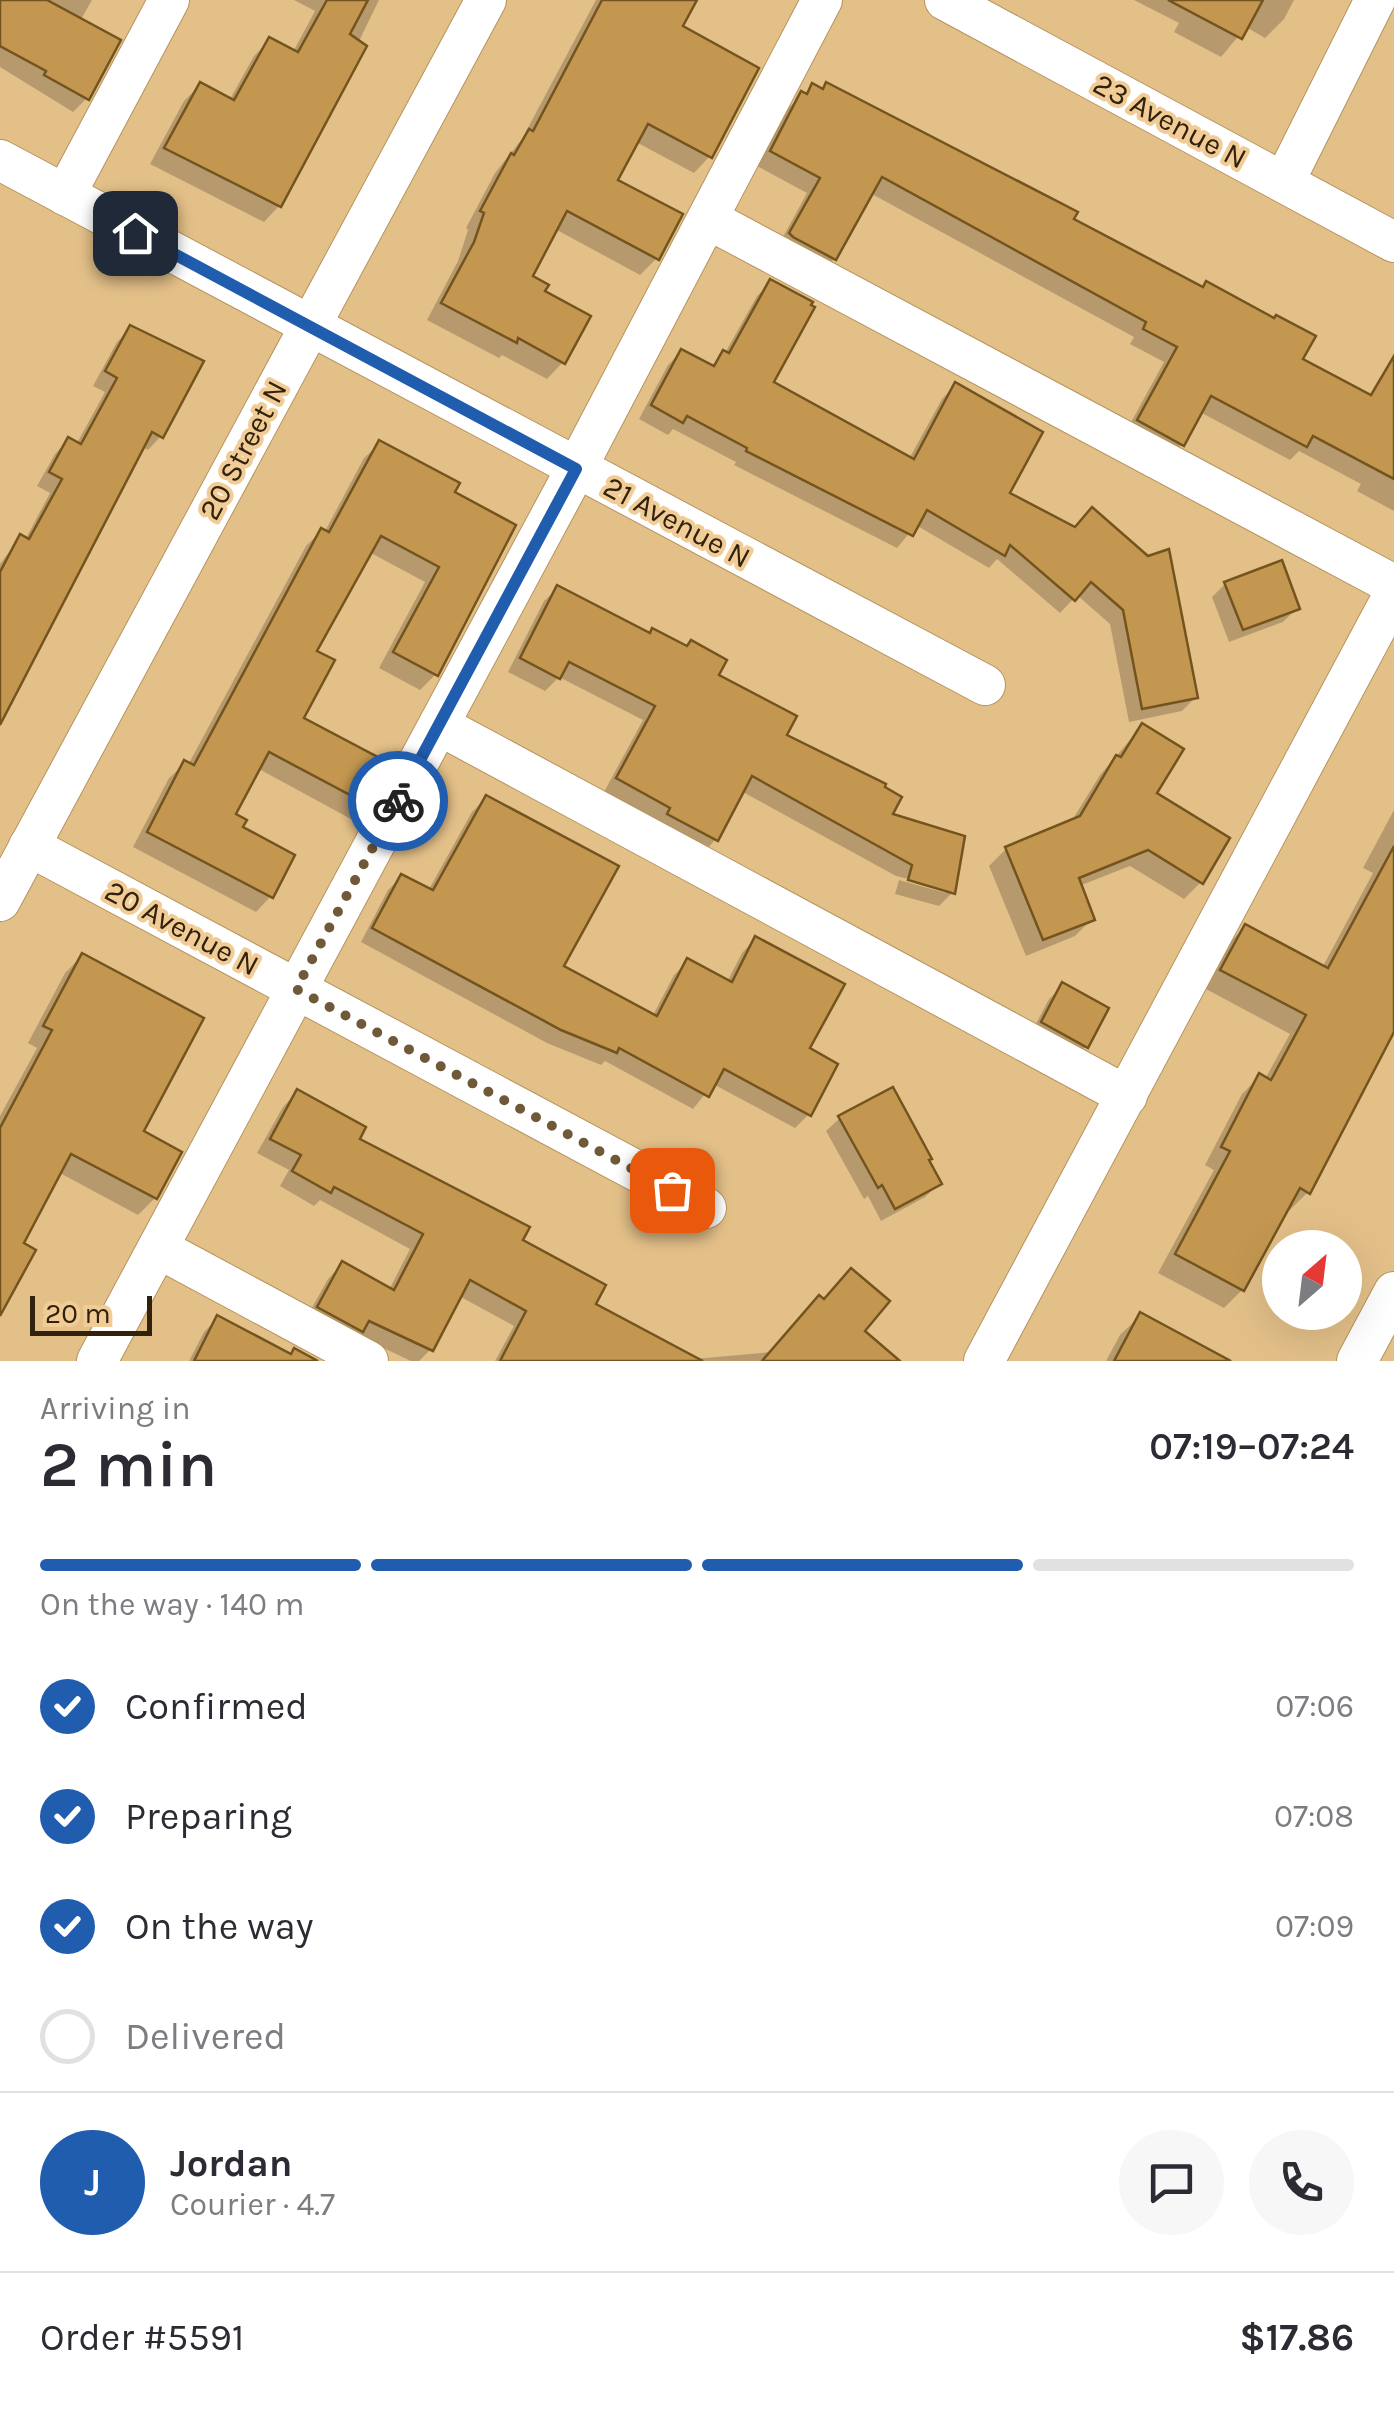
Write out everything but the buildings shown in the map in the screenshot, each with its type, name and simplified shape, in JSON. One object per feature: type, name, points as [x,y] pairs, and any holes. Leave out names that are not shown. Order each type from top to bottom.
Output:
[{"type":"street","points":[[65,196],[169,0]]},
{"type":"street","name":"20 Street N","points":[[0,901],[486,0]]},
{"type":"street","points":[[97,1361],[576,469],[822,0]]},
{"type":"street","name":"23 Avenue N","points":[[945,0],[1394,242]]},
{"type":"street","points":[[1284,182],[1376,0]]},
{"type":"street","name":"21 Avenue N","points":[[0,160],[985,685]]},
{"type":"street","points":[[708,219],[1394,585]]},
{"type":"street","points":[[984,1361],[1394,594]]},
{"type":"street","points":[[439,724],[1127,1096]]},
{"type":"street","name":"20 Avenue N","points":[[29,846],[706,1208]]},
{"type":"street","points":[[158,1248],[368,1361]]},
{"type":"street","points":[[1357,1361],[1394,1292]]},
{"type":"way so far","points":[[398,801],[296,989],[672,1190]]},
{"type":"route","points":[[135,233],[576,469],[398,801]]}]
